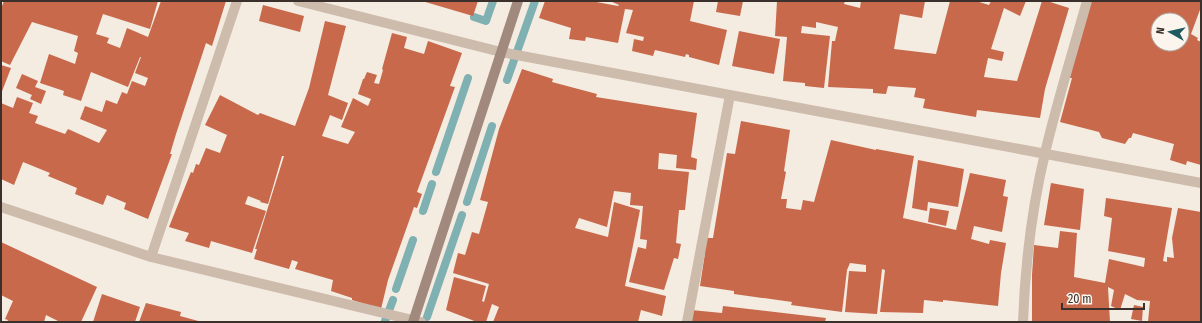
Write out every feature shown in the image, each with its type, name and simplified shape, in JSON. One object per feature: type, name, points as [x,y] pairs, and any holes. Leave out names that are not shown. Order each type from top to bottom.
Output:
[{"type":"street","points":[[151,257],[237,1]]},
{"type":"street","points":[[298,1],[501,52],[1201,183]]},
{"type":"street","points":[[1,207],[151,257],[416,321],[518,1]]},
{"type":"street","points":[[1023,322],[1024,296],[1032,226],[1045,154],[1087,1]]},
{"type":"street","points":[[687,322],[730,95]]},
{"type":"building","points":[[4,1],[158,1],[150,29],[103,14],[96,34],[109,38],[107,43],[120,48],[127,28],[148,37],[161,1],[226,1],[212,46],[206,43],[176,134],[170,154],[172,154],[148,219],[124,209],[126,203],[107,195],[103,205],[75,194],[77,188],[48,176],[50,173],[23,162],[14,185],[1,179],[1,103],[13,108],[17,97],[33,103],[29,113],[38,116],[35,123],[65,134],[68,129],[99,143],[107,130],[80,119],[85,106],[102,112],[106,100],[117,104],[122,92],[127,94],[132,81],[145,86],[148,78],[135,73],[140,57],[128,87],[91,72],[81,101],[63,95],[64,91],[40,83],[49,54],[75,64],[78,53],[74,51],[78,36],[32,22],[10,65],[1,61],[1,6]]},
{"type":"building","points":[[422,1],[478,1],[473,16]]},
{"type":"building","points":[[545,1],[591,1],[618,6],[619,5],[610,1],[694,1],[690,21],[727,30],[719,65],[689,57],[689,55],[686,54],[685,57],[655,50],[653,56],[632,51],[634,39],[643,41],[644,37],[626,33],[633,10],[625,9],[618,43],[586,37],[585,41],[569,39],[571,28],[539,18]]},
{"type":"building","points":[[718,1],[743,1],[740,16],[716,12]]},
{"type":"building","points":[[777,1],[845,1],[844,4],[860,8],[861,1],[925,1],[922,18],[900,14],[894,49],[936,54],[950,1],[976,1],[989,5],[991,1],[1026,1],[1020,16],[1004,8],[991,49],[1004,52],[1002,61],[988,58],[984,77],[1017,81],[1042,1],[1047,1],[1069,8],[1045,89],[1040,118],[977,110],[976,117],[923,108],[925,99],[914,97],[916,88],[888,86],[886,94],[873,93],[873,89],[828,87],[832,41],[835,41],[838,27],[816,22],[816,28],[802,26],[801,33],[830,36],[824,88],[805,86],[805,83],[783,81],[787,37],[775,36]]},
{"type":"building","points":[[1090,1],[1201,1],[1201,7],[1191,34],[1198,38],[1197,40],[1201,42],[1201,165],[1187,161],[1186,165],[1170,160],[1174,144],[1133,133],[1131,138],[1129,138],[1125,144],[1102,138],[1099,132],[1060,122],[1072,78],[1068,78]]},
{"type":"building","points":[[263,5],[304,16],[300,32],[259,21]]},
{"type":"building","points":[[325,21],[346,26],[328,95],[348,103],[342,120],[330,115],[322,136],[348,144],[355,132],[341,127],[353,98],[368,106],[371,99],[358,94],[367,72],[377,75],[374,83],[379,84],[392,33],[407,37],[404,48],[424,54],[428,41],[462,53],[450,86],[455,87],[417,192],[422,194],[417,208],[414,207],[388,280],[381,309],[352,300],[352,298],[331,291],[333,280],[295,269],[298,262],[292,260],[289,269],[254,259],[257,249],[255,249],[284,156],[282,156],[268,204],[248,196],[245,204],[266,211],[252,253],[211,241],[209,248],[185,241],[189,233],[169,227],[191,172],[193,173],[196,164],[199,165],[206,148],[220,153],[227,135],[205,125],[220,95],[258,115],[260,113],[295,126],[309,88]]},
{"type":"building","points":[[739,31],[780,39],[774,74],[732,66]]},
{"type":"building","points":[[1,65],[11,68],[1,94]]},
{"type":"building","points":[[522,69],[553,79],[552,82],[597,94],[596,97],[697,113],[691,157],[697,159],[696,170],[676,168],[677,155],[659,153],[658,169],[689,172],[685,210],[679,210],[676,243],[681,244],[678,259],[674,258],[664,290],[629,282],[638,247],[646,249],[647,240],[640,239],[643,206],[630,205],[631,193],[614,191],[607,227],[579,218],[575,228],[608,237],[614,202],[640,210],[625,286],[666,296],[662,316],[641,310],[638,322],[493,322],[499,307],[492,304],[486,322],[477,322],[446,310],[454,277],[486,286],[482,301],[484,302],[489,284],[453,273],[458,253],[465,255],[472,232],[479,234],[488,202],[480,200],[499,129]]},
{"type":"building","points":[[22,74],[38,81],[35,87],[46,91],[41,104],[30,99],[32,95],[16,88]]},
{"type":"building","points":[[741,121],[790,130],[784,171],[786,172],[781,199],[787,199],[786,208],[801,210],[803,200],[814,202],[831,140],[876,150],[914,156],[903,218],[956,230],[970,173],[1006,180],[1003,196],[1008,197],[1002,232],[974,226],[971,239],[989,244],[990,240],[1006,243],[998,306],[943,300],[943,302],[924,300],[923,313],[880,312],[885,270],[882,269],[877,314],[845,312],[849,271],[866,272],[866,265],[850,263],[847,270],[842,312],[791,305],[792,302],[734,294],[734,291],[700,286],[705,253],[704,238],[713,238],[727,153],[735,154]]},
{"type":"building","points":[[918,160],[964,169],[958,207],[928,202],[927,211],[912,208]]},
{"type":"building","points":[[1051,183],[1084,189],[1080,230],[1044,225]]},
{"type":"building","points":[[1106,198],[1172,208],[1163,261],[1167,262],[1167,257],[1174,258],[1172,238],[1178,208],[1201,212],[1201,322],[1148,322],[1150,301],[1137,300],[1125,294],[1120,310],[1111,306],[1114,290],[1108,287],[1110,322],[1032,322],[1032,275],[1034,245],[1058,248],[1060,231],[1077,233],[1074,277],[1105,283],[1109,259],[1144,267],[1145,258],[1108,251],[1112,218],[1104,216]]},
{"type":"building","points":[[930,208],[949,211],[946,226],[928,222]]},
{"type":"building","points":[[1,242],[97,287],[81,322],[60,322],[46,315],[44,322],[7,322],[8,320],[5,319],[13,301],[1,295]]},
{"type":"building","points":[[102,294],[140,307],[135,322],[93,322]]},
{"type":"building","points":[[146,303],[181,312],[180,316],[202,322],[139,322]]},
{"type":"building","points":[[1134,305],[1143,307],[1142,321],[1131,319]]},
{"type":"building","points":[[723,306],[826,318],[825,322],[689,322],[691,310],[722,313]]},
{"type":"waterway","points":[[474,17],[486,21],[493,1]]},
{"type":"waterway","points":[[507,80],[535,1]]},
{"type":"waterway","points":[[436,172],[468,78]]},
{"type":"waterway","points":[[467,202],[492,126]]},
{"type":"waterway","points":[[423,211],[432,184]]},
{"type":"waterway","points":[[427,317],[462,215]]},
{"type":"waterway","points":[[396,289],[413,240]]},
{"type":"waterway","points":[[385,321],[393,300]]}]
